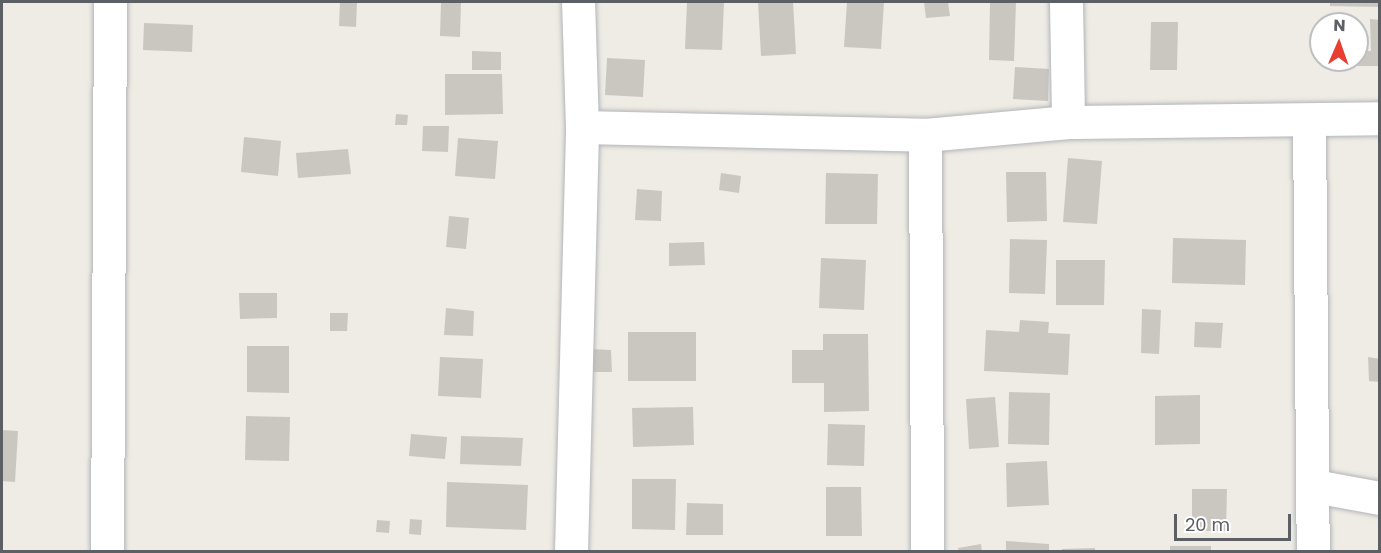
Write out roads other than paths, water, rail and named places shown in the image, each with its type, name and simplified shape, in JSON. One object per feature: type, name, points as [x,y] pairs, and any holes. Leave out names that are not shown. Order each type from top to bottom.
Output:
[{"type":"street","points":[[107,552],[110,2]]},
{"type":"street","points":[[571,552],[582,127],[578,2]]},
{"type":"street","points":[[1066,2],[1068,122]]},
{"type":"street","points":[[582,127],[925,135],[1068,122],[1380,118]]},
{"type":"street","points":[[1309,120],[1313,552]]},
{"type":"street","points":[[925,135],[927,552]]},
{"type":"street","points":[[1314,486],[1380,498]]}]
